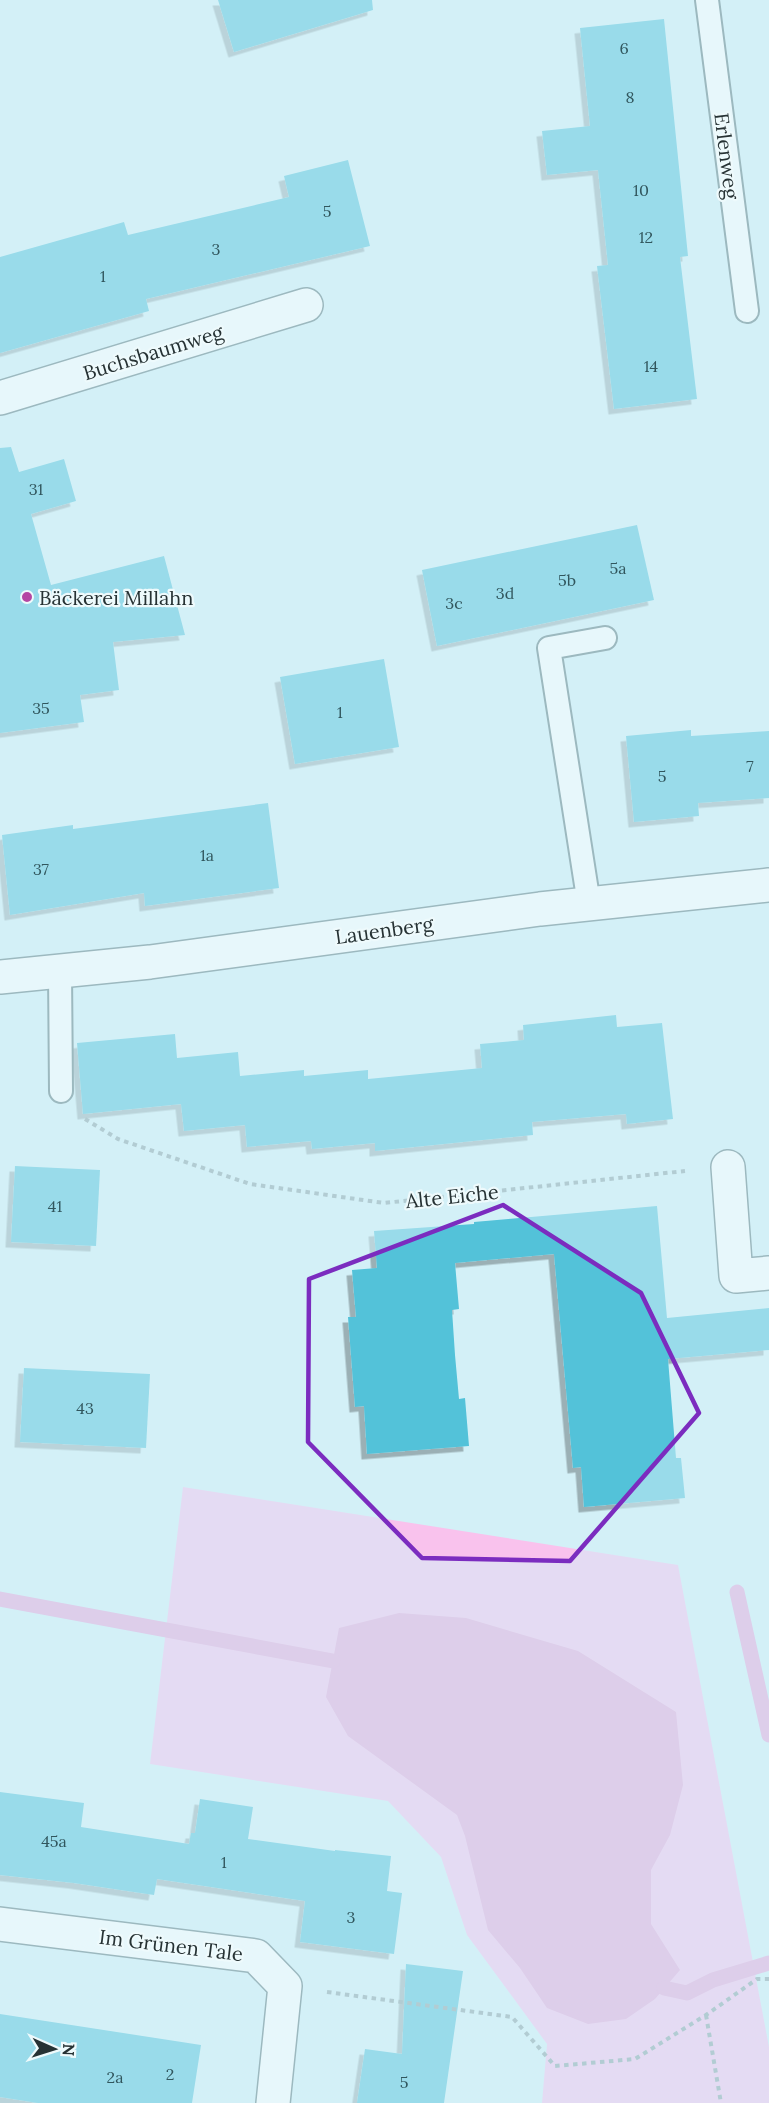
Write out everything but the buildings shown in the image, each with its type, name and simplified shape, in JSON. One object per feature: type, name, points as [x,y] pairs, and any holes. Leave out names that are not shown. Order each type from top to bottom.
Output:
[{"type":"street","name":"Buchsbaumweg","points":[[0,398],[306,305]]},
{"type":"street","name":"Lauenberg","points":[[0,977],[150,962],[589,904],[769,885]]},
{"type":"street","points":[[728,1167],[736,1276],[769,1273]]},
{"type":"street","name":"Im Grünen Tale","points":[[0,1924],[256,1956],[285,1986]]},
{"type":"street","points":[[273,2103],[285,1986]]},
{"type":"lane","name":"Erlenweg","points":[[707,0],[747,311]]},
{"type":"lane","points":[[589,904],[549,648],[605,638]]},
{"type":"lane","points":[[60,971],[61,1091]]},
{"type":"path","name":"Alte Eiche","points":[[61,1091],[78,1115],[129,1143],[250,1184],[384,1203],[728,1167]]},
{"type":"path","points":[[285,1986],[512,2017],[555,2066],[635,2059],[757,1980],[769,1979]]},
{"type":"path","points":[[706,2015],[721,2103]]},
{"type":"highlighted area","points":[[503,1205],[641,1293],[699,1413],[570,1561],[422,1558],[308,1442],[309,1279]]},
{"type":"shaded area","points":[[183,1487],[678,1565],[769,2047],[769,2103],[542,2103],[547,2044],[467,1935],[441,1857],[388,1801],[150,1764]]},
{"type":"shaded area","points":[[399,1613],[466,1618],[578,1651],[676,1712],[683,1785],[670,1835],[651,1870],[651,1924],[680,1970],[655,1999],[626,2019],[588,2024],[547,2008],[520,1968],[488,1930],[465,1836],[457,1815],[348,1736],[326,1697],[339,1628]]},
{"type":"waterway","points":[[737,1592],[769,1735]]},
{"type":"waterway","points":[[0,1599],[333,1661]]},
{"type":"waterway","points":[[664,1988],[687,1993],[713,1980],[769,1963]]},
{"type":"place","name":"Bäckerei Millahn","points":[[27,597]]}]
